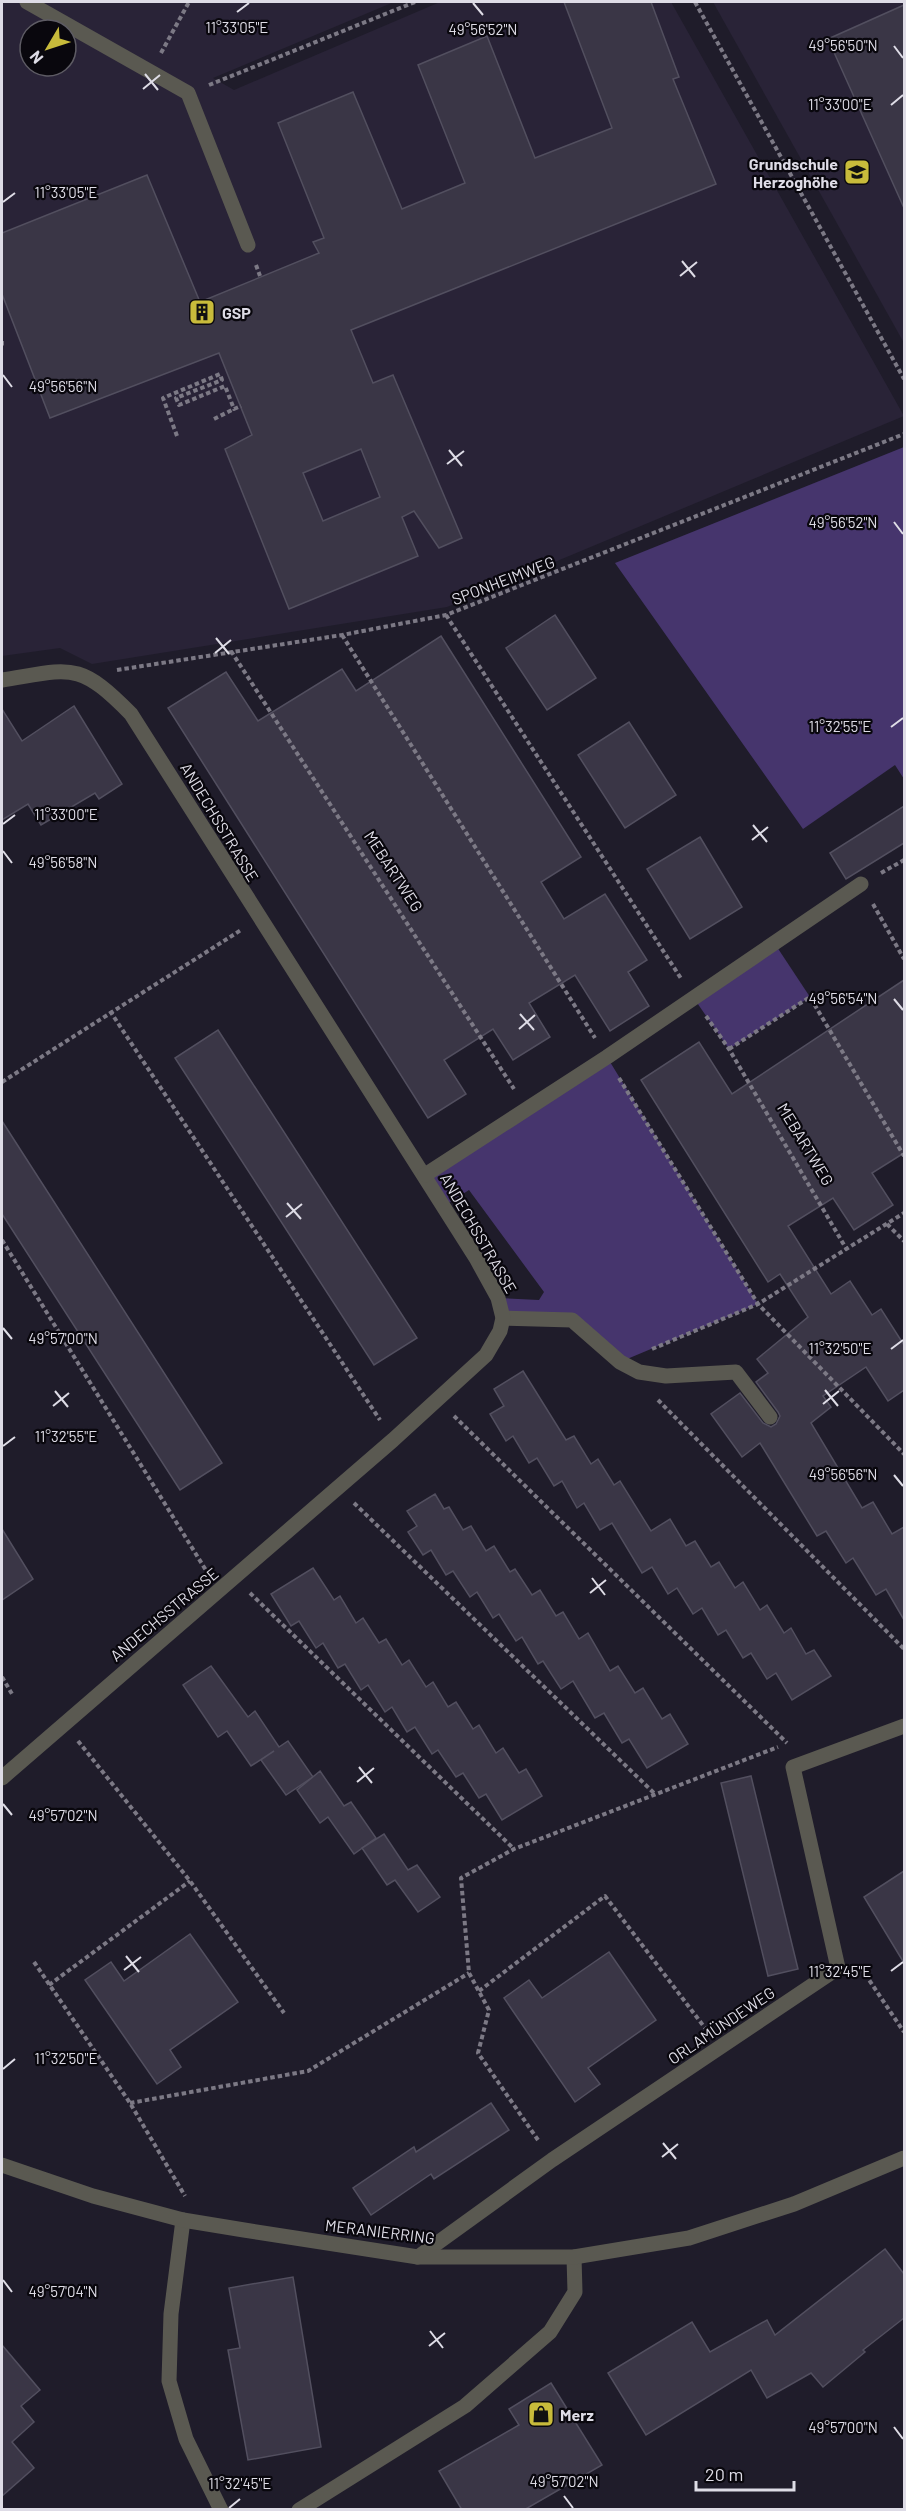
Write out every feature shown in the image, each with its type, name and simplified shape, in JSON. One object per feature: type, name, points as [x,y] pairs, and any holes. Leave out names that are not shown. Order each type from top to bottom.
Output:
[{"type":"street","points":[[27,2],[188,93],[248,245]]},
{"type":"street","name":"ANDECHSSTRASSE","points":[[2,680],[65,670],[90,678],[114,697],[137,723],[259,919],[425,1175],[498,1298],[503,1318],[500,1331],[486,1355],[393,1440],[2,1778]]},
{"type":"street","points":[[425,1175],[607,1057],[861,884]]},
{"type":"street","points":[[503,1318],[572,1320],[620,1362],[639,1372],[666,1376],[736,1372],[770,1417]]},
{"type":"street","points":[[793,1767],[904,1726]]},
{"type":"street","name":"ORLAMÜNDEWEG","points":[[418,2257],[552,2160],[838,1968],[793,1767]]},
{"type":"street","name":"MERANIERRING","points":[[2,2165],[93,2196],[200,2223],[418,2257],[574,2258],[689,2238],[794,2204],[904,2158]]},
{"type":"street","points":[[183,2220],[171,2314],[170,2381],[186,2439],[221,2510]]},
{"type":"street","points":[[299,2510],[465,2406],[550,2332],[575,2292],[574,2258]]},
{"type":"path","points":[[150,72],[189,2]]},
{"type":"path","points":[[188,93],[415,2]]},
{"type":"path","points":[[695,2],[904,379]]},
{"type":"path","points":[[2,341],[2,346]]},
{"type":"path","points":[[177,436],[163,398],[220,374],[222,380],[176,398],[179,405],[225,386],[234,409]]},
{"type":"path","points":[[214,419],[241,406]]},
{"type":"path","name":"SPONHEIMWEG","points":[[90,678],[118,669],[342,635],[446,615],[904,434]]},
{"type":"path","name":"MEBARTWEG","points":[[446,615],[729,1049],[848,1250]]},
{"type":"path","points":[[342,635],[607,1057],[758,1304],[904,1454]]},
{"type":"path","name":"MEBARTWEG","points":[[231,651],[527,1110]]},
{"type":"path","points":[[861,884],[904,959]]},
{"type":"path","points":[[2,1082],[110,1011],[259,919]]},
{"type":"path","points":[[729,1049],[810,997],[904,1156]]},
{"type":"path","points":[[110,1011],[393,1440]]},
{"type":"path","points":[[620,1362],[758,1304],[904,1213]]},
{"type":"path","points":[[887,1224],[904,1241]]},
{"type":"path","points":[[2,1240],[218,1591]]},
{"type":"path","points":[[653,1396],[904,1649]]},
{"type":"path","points":[[437,1399],[788,1743],[793,1767]]},
{"type":"path","points":[[338,1488],[656,1794]]},
{"type":"path","points":[[234,1578],[514,1849]]},
{"type":"path","points":[[2,1677],[12,1694]]},
{"type":"path","points":[[64,1723],[190,1881],[284,2013]]},
{"type":"path","points":[[552,2160],[478,2053],[489,2010],[469,1972],[461,1878],[514,1849],[788,1743]]},
{"type":"path","points":[[49,1985],[190,1881]]},
{"type":"path","points":[[479,1991],[604,1896],[720,2048]]},
{"type":"path","points":[[34,1962],[130,2103],[200,2223]]},
{"type":"path","points":[[857,1962],[904,2032]]},
{"type":"path","points":[[130,2103],[308,2071],[469,1972]]},
{"type":"shaded area","points":[[2,2],[394,2],[213,78],[234,90],[440,2],[671,2],[904,416],[447,607],[92,664],[60,648],[2,656]]},
{"type":"shaded area","name":"Grundschule Herzoghöhe","points":[[713,2],[904,2],[904,343]]},
{"type":"shaded area","points":[[904,447],[904,779],[895,765],[803,829],[615,563]]},
{"type":"shaded area","points":[[773,941],[810,997],[729,1049],[693,997]]},
{"type":"shaded area","points":[[607,1057],[758,1304],[620,1362],[572,1320],[503,1318],[498,1298],[539,1300],[544,1292],[469,1190],[444,1206],[425,1175]]},
{"type":"building","name":"GSP","points":[[564,2],[651,2],[679,77],[673,79],[716,184],[351,330],[373,383],[393,375],[462,538],[439,548],[414,511],[402,517],[418,556],[289,609],[225,449],[252,435],[219,353],[50,418],[2,294],[2,233],[147,175],[200,302],[319,253],[313,242],[324,238],[278,123],[353,92],[402,209],[465,183],[418,65],[487,36],[535,158],[612,128]],"holes":[[[361,449],[380,497],[323,521],[303,473]]]},
{"type":"building","points":[[904,5],[904,208],[828,39]]},
{"type":"building","points":[[555,615],[596,678],[547,710],[506,648]]},
{"type":"building","points":[[441,636],[581,857],[541,882],[564,919],[605,894],[647,960],[628,972],[649,1006],[610,1031],[575,975],[529,1003],[550,1037],[513,1060],[493,1029],[444,1060],[466,1094],[428,1118],[168,708],[226,672],[258,721],[342,669],[356,691]]},
{"type":"building","points":[[74,706],[122,784],[99,799],[95,793],[41,825],[28,804],[2,820],[2,709],[22,741]]},
{"type":"building","points":[[629,722],[676,795],[625,828],[578,755]]},
{"type":"building","points":[[904,806],[904,843],[846,879],[830,853]]},
{"type":"building","points":[[700,837],[742,907],[690,939],[647,869]]},
{"type":"building","points":[[904,980],[904,1153],[872,1173],[893,1205],[854,1230],[833,1198],[788,1226],[831,1294],[850,1281],[872,1315],[881,1309],[904,1345],[904,1390],[888,1401],[866,1367],[823,1396],[831,1407],[811,1423],[862,1508],[873,1502],[892,1534],[904,1527],[904,1620],[886,1589],[876,1595],[853,1558],[846,1563],[826,1531],[817,1536],[760,1443],[742,1457],[711,1414],[740,1393],[763,1423],[771,1427],[776,1424],[780,1416],[756,1382],[768,1373],[757,1359],[808,1317],[780,1274],[768,1282],[641,1080],[699,1042],[732,1094]]},
{"type":"building","points":[[218,1030],[417,1338],[374,1365],[175,1058]]},
{"type":"building","points":[[2,1121],[222,1463],[180,1490],[2,1214]]},
{"type":"building","points":[[523,1371],[566,1440],[574,1436],[591,1464],[598,1459],[614,1485],[620,1481],[651,1531],[670,1519],[686,1546],[695,1541],[711,1567],[719,1562],[735,1588],[743,1582],[760,1610],[767,1605],[784,1633],[791,1628],[806,1654],[814,1650],[831,1676],[792,1700],[776,1673],[767,1679],[751,1653],[743,1658],[726,1630],[718,1635],[702,1608],[693,1614],[677,1588],[668,1594],[652,1567],[642,1573],[612,1523],[600,1530],[584,1503],[577,1508],[562,1481],[554,1486],[537,1458],[529,1463],[513,1436],[506,1441],[490,1414],[504,1406],[494,1389]]},
{"type":"building","points":[[435,1494],[444,1509],[449,1507],[463,1530],[471,1526],[486,1551],[494,1546],[510,1572],[515,1569],[532,1595],[540,1590],[556,1616],[563,1612],[579,1639],[588,1633],[610,1671],[618,1666],[635,1693],[643,1688],[662,1719],[670,1714],[688,1744],[647,1768],[629,1739],[622,1743],[604,1713],[595,1718],[573,1681],[561,1689],[543,1661],[538,1664],[522,1637],[516,1641],[499,1614],[493,1618],[477,1592],[470,1597],[453,1571],[446,1575],[431,1550],[423,1555],[408,1532],[417,1526],[407,1511]]},
{"type":"building","points":[[2,1529],[33,1579],[2,1600]]},
{"type":"building","points":[[313,1568],[334,1600],[340,1596],[356,1623],[363,1618],[379,1643],[386,1639],[402,1665],[409,1660],[426,1687],[433,1682],[448,1707],[456,1702],[473,1729],[479,1725],[496,1753],[503,1748],[519,1773],[526,1769],[542,1796],[502,1820],[486,1794],[479,1798],[463,1773],[456,1777],[438,1750],[432,1754],[415,1727],[407,1732],[392,1707],[385,1712],[368,1685],[361,1690],[345,1664],[338,1668],[323,1643],[316,1648],[299,1621],[291,1626],[271,1594]]},
{"type":"building","points":[[211,1666],[248,1717],[255,1711],[279,1747],[288,1741],[313,1777],[286,1795],[261,1760],[274,1751],[251,1766],[227,1731],[218,1737],[183,1685]]},
{"type":"building","points":[[320,1771],[344,1806],[351,1802],[376,1838],[354,1854],[328,1817],[320,1823],[297,1790]]},
{"type":"building","points":[[751,1776],[798,1969],[768,1976],[721,1783]]},
{"type":"building","points":[[384,1834],[408,1870],[417,1865],[440,1897],[418,1912],[395,1880],[387,1885],[362,1848]]},
{"type":"building","points":[[904,1871],[904,1963],[864,1897]]},
{"type":"building","points":[[190,1934],[238,2002],[170,2050],[181,2067],[157,2084],[85,1980],[111,1962],[124,1981]]},
{"type":"building","points":[[609,1952],[656,2020],[588,2068],[600,2084],[575,2102],[504,1998],[529,1980],[542,1998]]},
{"type":"building","points":[[491,2103],[509,2130],[434,2179],[431,2174],[371,2215],[353,2188],[414,2147],[416,2152]]},
{"type":"building","points":[[885,2249],[904,2274],[904,2318],[863,2350],[865,2352],[823,2387],[811,2373],[767,2398],[751,2370],[646,2435],[608,2373],[692,2322],[710,2352],[767,2320],[775,2335]]},
{"type":"building","points":[[293,2277],[321,2447],[248,2460],[228,2350],[240,2348],[229,2288]]},
{"type":"building","points":[[2,2345],[40,2390],[21,2406],[34,2422],[12,2442],[34,2468],[2,2496]]},
{"type":"building","points":[[551,2383],[602,2465],[524,2510],[462,2510],[439,2471],[519,2425],[509,2409]]},
{"type":"place","name":"Grundschule Herzoghöhe","points":[[857,172]]},
{"type":"place","name":"GSP","points":[[202,312]]},
{"type":"place","name":"Merz","points":[[541,2414]]}]
